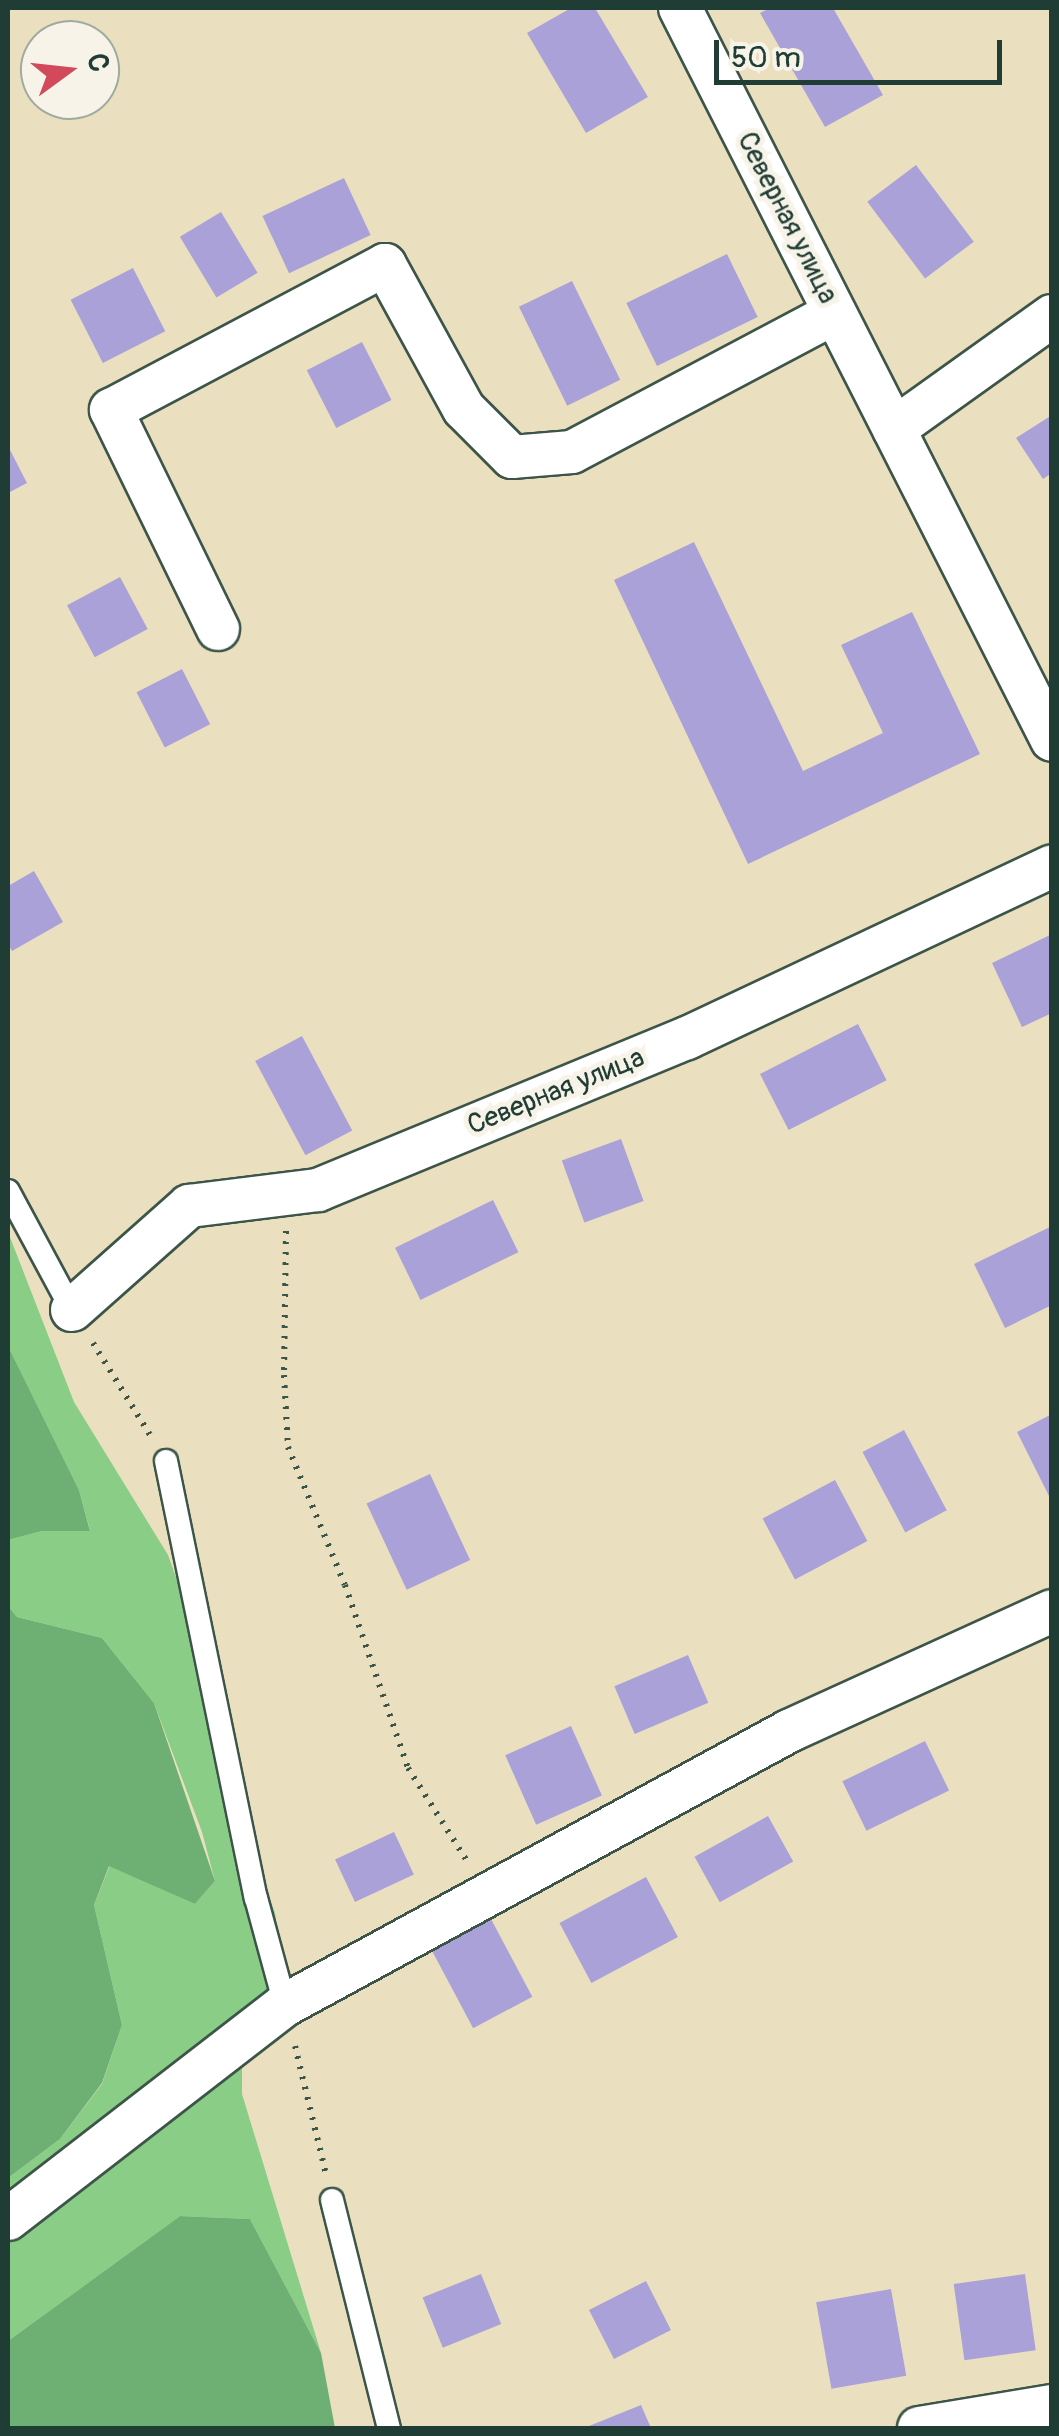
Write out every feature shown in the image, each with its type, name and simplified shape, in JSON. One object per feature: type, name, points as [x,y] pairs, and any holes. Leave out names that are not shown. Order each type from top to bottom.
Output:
[{"type":"street","name":"Северная улица","points":[[680,8],[1052,740]]},
{"type":"street","points":[[218,629],[111,410],[385,265],[464,410],[512,457],[572,452],[835,313]]},
{"type":"street","points":[[894,430],[1052,316]]},
{"type":"street","name":"Северная улица","points":[[72,1310],[189,1206],[318,1190],[687,1038],[1052,866]]},
{"type":"street","points":[[8,2219],[285,2005],[789,1731],[1052,1610]]},
{"type":"street","points":[[918,2428],[1052,2406]]},
{"type":"lane","points":[[8,1191],[72,1310]]},
{"type":"lane","points":[[166,1461],[256,1898],[285,2005]]},
{"type":"lane","points":[[332,2200],[388,2428]]},
{"type":"path","points":[[287,1194],[284,1374],[288,1447],[346,1585],[408,1768],[488,1894]]},
{"type":"path","points":[[72,1310],[166,1461]]},
{"type":"path","points":[[285,2005],[332,2200]]},
{"type":"green space","points":[[8,1232],[74,1402],[168,1555],[186,1605],[215,1751],[275,1913],[282,1958],[272,1999],[242,2030],[242,2094],[321,2353],[250,2219],[180,2216],[8,2341],[8,2178],[60,2139],[102,2084],[122,2025],[94,1905],[110,1865],[195,1904],[215,1881],[202,1832],[154,1703],[102,1638],[17,1617],[8,1606],[8,1540],[42,1531],[90,1530],[79,1490],[8,1346]]},
{"type":"green space","points":[[8,1346],[79,1490],[90,1531],[42,1531],[8,1540]]},
{"type":"green space","points":[[8,1606],[17,1617],[102,1638],[154,1703],[215,1881],[195,1904],[109,1866],[94,1905],[122,2025],[102,2083],[60,2139],[8,2178]]},
{"type":"green space","points":[[180,2216],[250,2219],[321,2353],[335,2428],[8,2428],[8,2341]]},
{"type":"building","points":[[571,8],[595,8],[648,97],[586,133],[527,33]]},
{"type":"building","points":[[770,8],[833,8],[883,95],[825,127],[760,13]]},
{"type":"building","points":[[916,165],[974,242],[925,278],[867,202]]},
{"type":"building","points":[[344,178],[371,235],[289,273],[262,216]]},
{"type":"building","points":[[221,212],[258,273],[216,298],[180,237]]},
{"type":"building","points":[[727,254],[758,317],[657,366],[626,303]]},
{"type":"building","points":[[133,268],[165,331],[103,363],[71,300]]},
{"type":"building","points":[[572,281],[620,380],[567,406],[519,307]]},
{"type":"building","points":[[362,342],[392,400],[336,428],[307,370]]},
{"type":"building","points":[[1052,415],[1052,473],[1043,479],[1016,438]]},
{"type":"building","points":[[8,446],[27,483],[8,493]]},
{"type":"building","points":[[694,542],[803,771],[883,733],[841,645],[912,612],[980,754],[748,864],[614,580]]},
{"type":"building","points":[[120,577],[148,629],[95,657],[67,605]]},
{"type":"building","points":[[182,669],[210,724],[165,747],[137,692]]},
{"type":"building","points":[[34,871],[63,922],[12,951],[8,944],[8,886]]},
{"type":"building","points":[[1052,934],[1052,1013],[1022,1027],[992,963]]},
{"type":"building","points":[[858,1024],[887,1080],[789,1130],[760,1074]]},
{"type":"building","points":[[302,1036],[352,1130],[305,1155],[255,1061]]},
{"type":"building","points":[[621,1139],[644,1201],[584,1223],[562,1161]]},
{"type":"building","points":[[493,1200],[518,1252],[420,1300],[395,1248]]},
{"type":"building","points":[[1052,1226],[1052,1305],[1005,1328],[974,1264]]},
{"type":"building","points":[[1052,1414],[1052,1502],[1017,1432]]},
{"type":"building","points":[[904,1430],[947,1510],[905,1532],[863,1452]]},
{"type":"building","points":[[430,1474],[470,1560],[407,1590],[367,1504]]},
{"type":"building","points":[[835,1480],[867,1541],[795,1579],[763,1518]]},
{"type":"building","points":[[688,1655],[708,1703],[635,1734],[614,1686]]},
{"type":"building","points":[[571,1726],[602,1795],[536,1825],[505,1755]]},
{"type":"building","points":[[925,1741],[949,1790],[866,1831],[842,1781]]},
{"type":"building","points":[[768,1816],[793,1861],[720,1902],[695,1857]]},
{"type":"building","points":[[394,1832],[414,1875],[355,1902],[335,1859]]},
{"type":"building","points":[[646,1877],[678,1937],[591,1983],[559,1923]]},
{"type":"building","points":[[491,1919],[532,1997],[473,2028],[432,1950]]},
{"type":"building","points":[[481,2274],[501,2324],[443,2348],[423,2298]]},
{"type":"building","points":[[1025,2274],[1036,2350],[964,2360],[954,2284]]},
{"type":"building","points":[[646,2281],[671,2330],[614,2359],[589,2310]]},
{"type":"building","points":[[891,2289],[906,2376],[831,2389],[816,2302]]},
{"type":"building","points":[[641,2405],[651,2428],[584,2428]]}]
